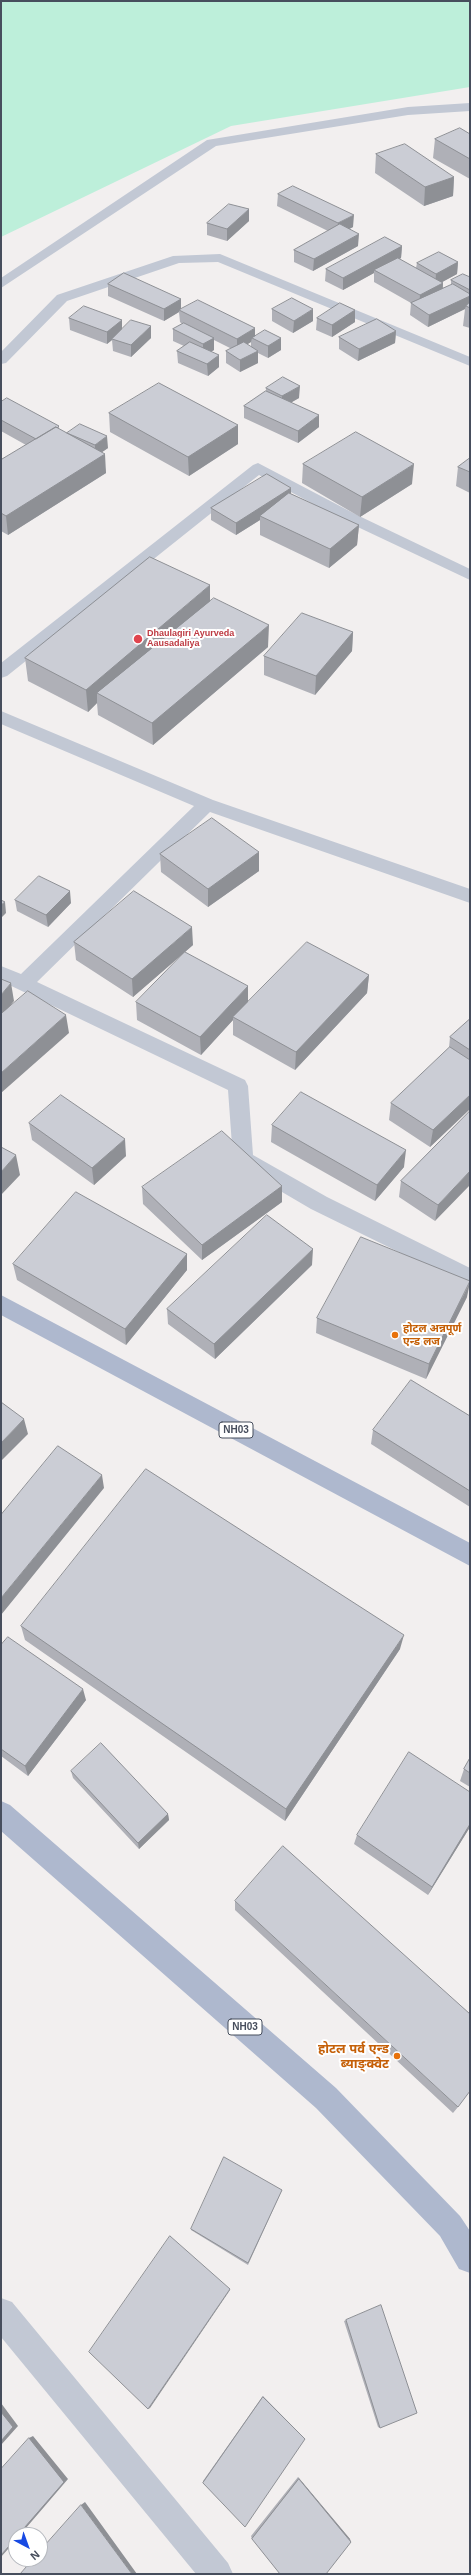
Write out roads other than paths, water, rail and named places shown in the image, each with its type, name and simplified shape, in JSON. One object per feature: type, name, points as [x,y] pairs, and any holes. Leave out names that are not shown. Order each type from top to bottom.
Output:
[{"type":"main road","name":"NH03","points":[[1,1304],[470,1555]]},
{"type":"main road","name":"NH03","points":[[1,1814],[326,2098],[450,2226],[470,2258]]},
{"type":"street","points":[[1,284],[212,143],[408,112],[470,107]]},
{"type":"street","points":[[1,360],[62,298],[178,259],[202,257],[220,258],[470,362]]},
{"type":"street","points":[[1,672],[258,468],[338,512],[470,576]]},
{"type":"street","points":[[1,649],[14,661]]},
{"type":"street","points":[[1,717],[207,804],[470,896]]},
{"type":"street","points":[[25,982],[207,804]]},
{"type":"street","points":[[1,973],[25,982],[238,1086],[243,1159],[319,1203],[470,1278]]},
{"type":"street","points":[[1,2313],[217,2574]]},
{"type":"place","name":"Dhaulagiri Ayurveda Aausadaliya","points":[[138,639]]},
{"type":"place","name":"होटल अन्नपूर्ण एन्ड लज","points":[[395,1335]]},
{"type":"place","name":"होटल पर्व एन्ड ब्याङ्क्वेट","points":[[397,2056]]}]
